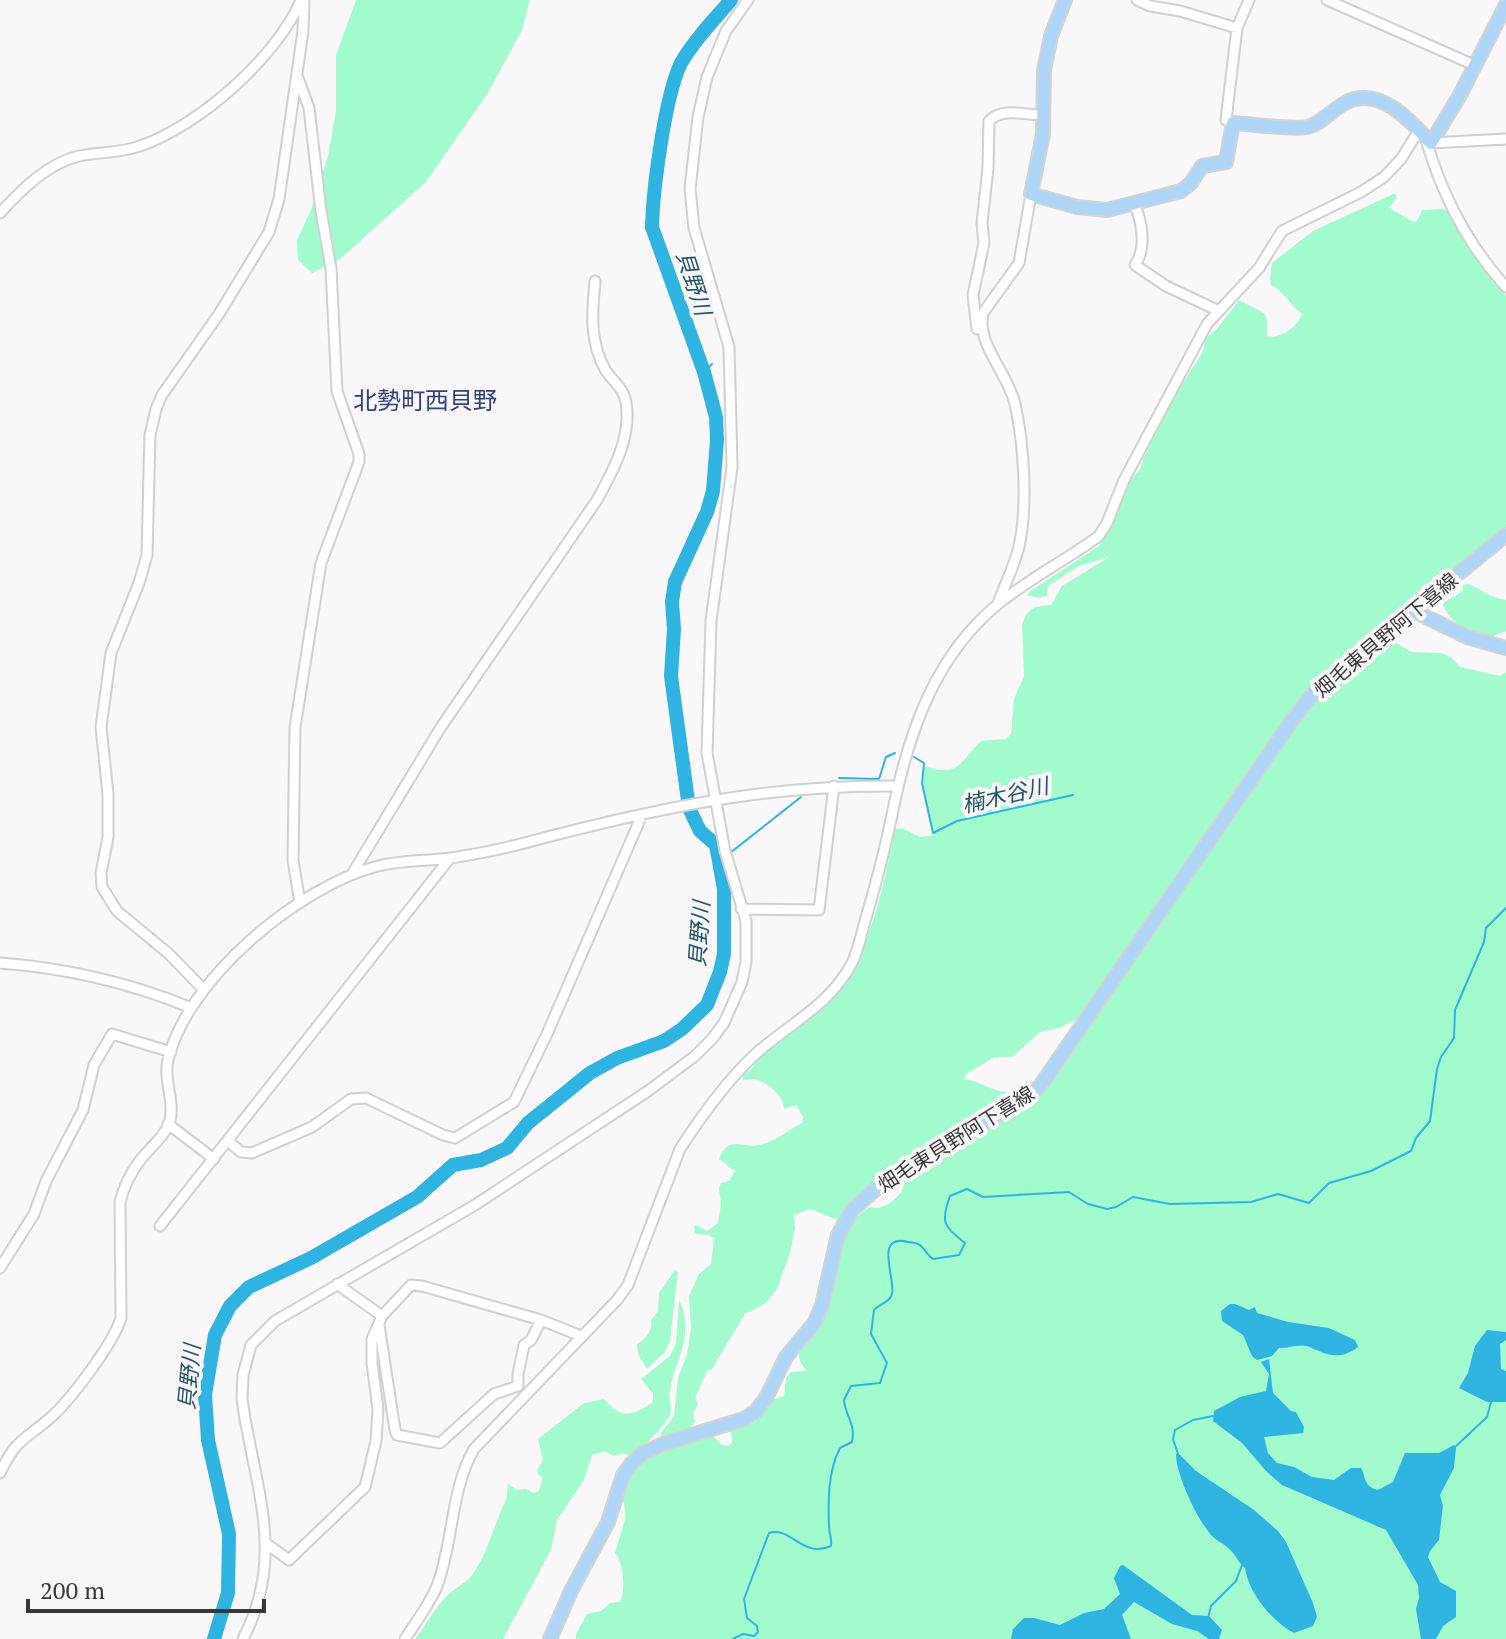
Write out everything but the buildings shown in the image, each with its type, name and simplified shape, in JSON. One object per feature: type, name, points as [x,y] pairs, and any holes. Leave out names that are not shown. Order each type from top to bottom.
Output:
[{"type":"main road","points":[[1065,0],[1051,36],[1043,80],[1043,134],[1031,194],[1085,209],[1107,210],[1186,189],[1202,166],[1226,162],[1233,123],[1309,127],[1347,101],[1379,100],[1389,104],[1416,126],[1431,143],[1460,95],[1506,5]]},
{"type":"main road","name":"畑毛東貝野阿下喜線","points":[[550,1639],[571,1591],[608,1522],[623,1475],[631,1464],[643,1453],[663,1444],[744,1419],[756,1411],[766,1398],[786,1357],[815,1322],[822,1305],[838,1235],[852,1210],[875,1190],[941,1146],[1024,1101],[1040,1086],[1293,719],[1317,689],[1506,535]]},
{"type":"main road","points":[[1414,611],[1467,637],[1506,648]]},
{"type":"street","points":[[203,989],[169,954],[117,911],[103,892],[101,873],[108,837],[108,794],[101,727],[111,653],[147,555],[150,435],[156,409],[162,395],[241,280],[269,232],[279,199],[303,0]]},
{"type":"street","points":[[0,213],[39,176],[58,163],[75,157],[138,147],[184,124],[255,67],[303,0]]},
{"type":"street","points":[[243,1639],[259,1601],[265,1577],[267,1544],[242,1399],[248,1355],[260,1333],[337,1284],[475,1205],[695,1056],[724,1023],[742,982],[746,962],[746,921],[726,855],[707,753],[710,634],[731,475],[730,367],[724,327],[694,228],[690,189],[696,128],[707,77],[726,31],[748,0]]},
{"type":"street","points":[[1137,0],[1237,28]]},
{"type":"street","points":[[1233,123],[1226,120],[1237,28],[1249,0]]},
{"type":"street","points":[[1327,0],[1474,65]]},
{"type":"street","points":[[296,75],[309,108],[331,268],[337,391],[359,454],[359,462],[321,563],[295,727],[293,860],[300,903]]},
{"type":"street","points":[[998,604],[1019,550],[1025,502],[1014,401],[996,359],[977,329],[973,295],[984,243],[982,223],[989,121],[992,117],[1010,112],[1042,115]]},
{"type":"street","points":[[405,1639],[437,1585],[459,1485],[474,1449],[628,1285],[680,1149],[690,1133],[747,1062],[818,1006],[839,984],[852,963],[884,856],[914,724],[951,656],[998,604],[1099,536],[1124,480],[1207,324],[1259,268],[1282,231],[1361,192],[1384,177],[1401,159],[1419,130],[1431,143]]},
{"type":"street","points":[[1506,139],[1427,143],[1440,183],[1460,223],[1489,268],[1506,287]]},
{"type":"street","points":[[983,338],[983,313],[1019,263],[1031,194]]},
{"type":"street","points":[[1134,203],[1142,236],[1141,254],[1135,265],[1166,286],[1219,311]]},
{"type":"street","points":[[352,874],[441,727],[597,500],[618,462],[626,426],[626,400],[597,352],[592,310],[595,281]]},
{"type":"street","points":[[741,909],[819,910],[834,786]]},
{"type":"street","points":[[0,1473],[12,1449],[65,1402],[119,1326],[120,1202],[125,1185],[139,1162],[168,1124],[170,1095],[167,1062],[189,1007],[224,965],[300,903],[352,874],[380,866],[493,851],[670,808],[786,789],[898,786]]},
{"type":"street","points":[[228,1141],[241,1152],[252,1153],[312,1127],[351,1099],[366,1098],[455,1138],[506,1109],[514,1102],[547,1034],[640,815]]},
{"type":"street","points":[[160,1226],[450,858]]},
{"type":"street","points":[[0,963],[98,977],[134,986],[189,1007]]},
{"type":"street","points":[[0,1268],[34,1214],[46,1181],[83,1110],[94,1065],[112,1034],[171,1052]]},
{"type":"street","points":[[168,1124],[214,1159]]},
{"type":"street","points":[[337,1284],[380,1319],[397,1435],[440,1443],[494,1394],[518,1386],[524,1345],[531,1340],[541,1320]]},
{"type":"street","points":[[267,1544],[289,1560],[365,1487],[376,1441],[378,1409],[372,1339],[380,1319],[411,1285],[541,1320],[581,1336]]},
{"type":"green space","points":[[356,0],[530,0],[522,30],[488,93],[425,183],[340,259],[312,273],[298,260],[297,240],[311,210],[328,156],[336,111],[336,55]]},
{"type":"green space","points":[[1393,194],[1397,198],[1389,208],[1414,222],[1422,210],[1443,209],[1461,214],[1506,296],[1506,530],[1299,701],[1084,1016],[1059,1028],[1040,1032],[1012,1057],[995,1057],[966,1074],[964,1079],[1006,1092],[1013,1101],[842,1219],[810,1209],[794,1215],[790,1253],[777,1289],[766,1303],[745,1314],[712,1369],[707,1371],[695,1398],[698,1404],[693,1414],[695,1422],[688,1431],[662,1439],[660,1434],[674,1416],[678,1378],[687,1355],[691,1328],[689,1296],[699,1274],[711,1264],[714,1238],[695,1234],[694,1227],[696,1225],[707,1231],[718,1223],[721,1204],[719,1188],[721,1183],[729,1181],[735,1171],[719,1159],[728,1146],[763,1144],[803,1122],[796,1105],[784,1109],[779,1095],[771,1087],[757,1080],[743,1080],[743,1075],[770,1047],[822,1008],[852,969],[872,925],[895,829],[904,829],[920,837],[934,835],[923,784],[924,766],[952,769],[981,741],[1006,739],[1011,734],[1014,699],[1024,676],[1022,624],[1027,613],[1035,607],[1051,605],[1062,586],[1109,557],[1079,566],[1048,586],[1047,596],[1038,598],[1027,595],[1099,546],[1178,391],[1202,353],[1206,338],[1217,329],[1239,300],[1264,313],[1267,337],[1278,336],[1292,328],[1302,314],[1271,285],[1272,263],[1313,231]]},
{"type":"green space","points":[[1468,584],[1506,600],[1506,631],[1486,639],[1449,616],[1443,604]]},
{"type":"green space","points":[[1392,641],[1412,652],[1441,653],[1451,657],[1460,667],[1500,676],[1506,672],[1506,1639],[576,1639],[587,1614],[601,1611],[610,1603],[620,1602],[622,1597],[622,1570],[615,1553],[626,1516],[622,1495],[634,1466],[657,1450],[711,1434],[722,1445],[728,1446],[732,1443],[731,1428],[754,1423],[772,1400],[784,1396],[786,1378],[791,1372],[807,1371],[800,1361],[800,1348],[826,1313],[842,1242],[857,1217],[869,1207],[889,1204],[901,1193],[907,1177],[961,1141],[1017,1113],[1031,1102],[1053,1077],[1288,739],[1307,706],[1341,675],[1385,651],[1384,646]]},
{"type":"green space","points":[[675,1270],[678,1272],[670,1341],[665,1352],[647,1369],[638,1354],[637,1344],[650,1331],[651,1320],[658,1311],[659,1293]]},
{"type":"green space","points":[[679,1300],[684,1312],[685,1335],[670,1390],[670,1415],[632,1457],[624,1453],[614,1456],[605,1451],[592,1455],[584,1480],[557,1520],[551,1550],[503,1639],[415,1639],[444,1599],[470,1577],[478,1565],[506,1500],[508,1484],[517,1490],[539,1491],[543,1477],[538,1475],[537,1470],[543,1460],[538,1439],[584,1403],[604,1399],[619,1412],[629,1413],[653,1402],[653,1394],[641,1379],[670,1356],[676,1343]]},
{"type":"water","points":[[1230,1304],[1249,1310],[1255,1307],[1257,1313],[1288,1322],[1329,1328],[1355,1340],[1358,1347],[1338,1355],[1307,1346],[1279,1348],[1272,1356],[1257,1360],[1252,1356],[1243,1335],[1222,1321],[1221,1311]]},
{"type":"water","points":[[1487,1330],[1506,1332],[1506,1340],[1500,1344],[1501,1369],[1506,1371],[1506,1402],[1487,1402],[1459,1388],[1468,1373],[1475,1346]]},
{"type":"water","points":[[1269,1359],[1273,1393],[1291,1411],[1296,1412],[1304,1427],[1303,1433],[1264,1437],[1268,1453],[1277,1463],[1294,1467],[1312,1477],[1334,1480],[1351,1468],[1361,1468],[1367,1484],[1378,1490],[1393,1482],[1405,1453],[1439,1453],[1454,1445],[1456,1448],[1454,1468],[1440,1495],[1443,1506],[1439,1540],[1428,1557],[1440,1582],[1456,1591],[1456,1617],[1443,1626],[1436,1639],[1421,1639],[1416,1609],[1418,1585],[1386,1530],[1282,1485],[1242,1443],[1213,1421],[1214,1411],[1240,1397],[1266,1391],[1269,1374],[1261,1362]]},
{"type":"water","points":[[1176,1454],[1278,1531],[1313,1603],[1317,1617],[1313,1626],[1294,1633],[1263,1606],[1251,1587],[1245,1568],[1201,1521],[1184,1486]]},
{"type":"water","points":[[1123,1565],[1192,1615],[1209,1616],[1222,1630],[1219,1639],[1209,1639],[1197,1631],[1172,1624],[1134,1602],[1122,1615],[1131,1639],[1011,1639],[1013,1629],[1024,1618],[1060,1625],[1084,1613],[1104,1609],[1120,1594],[1114,1578]]},
{"type":"waterway","name":"貝野川","points":[[214,1639],[228,1593],[229,1534],[208,1440],[205,1395],[215,1335],[230,1306],[249,1287],[311,1258],[417,1197],[453,1165],[481,1160],[507,1148],[528,1123],[590,1073],[617,1058],[664,1041],[682,1029],[707,1005],[720,972],[724,954],[724,889],[716,845],[700,831],[689,808],[671,676],[675,582],[707,512],[713,491],[716,417],[704,372],[652,227],[661,143],[675,78],[692,46],[731,0]]},
{"type":"waterway","points":[[704,372],[712,364]]},
{"type":"waterway","name":"楠木谷川","points":[[839,778],[879,779],[886,757],[895,753]]},
{"type":"waterway","name":"楠木谷川","points":[[914,757],[924,763],[922,783],[933,833],[957,821],[1073,795]]},
{"type":"waterway","name":"楠木谷川","points":[[730,853],[801,797]]},
{"type":"waterway","points":[[733,1639],[743,1634],[754,1636],[758,1632],[757,1626],[747,1618],[744,1599],[769,1533],[784,1534],[813,1548],[831,1546],[831,1476],[840,1448],[852,1442],[853,1436],[844,1400],[851,1386],[880,1383],[887,1363],[871,1334],[874,1310],[892,1294],[888,1259],[891,1244],[897,1241],[917,1243],[933,1259],[959,1255],[965,1243],[948,1228],[945,1212],[950,1196],[967,1189],[983,1197],[1069,1192],[1088,1204],[1107,1209],[1133,1197],[1170,1204],[1251,1202],[1278,1194],[1309,1203],[1329,1183],[1371,1171],[1411,1151],[1416,1138],[1430,1121],[1437,1069],[1454,1038],[1455,1010],[1484,942],[1486,928],[1506,908]]},
{"type":"waterway","points":[[1455,1447],[1487,1417],[1491,1402]]},
{"type":"waterway","points":[[1178,1454],[1173,1439],[1175,1430],[1193,1420],[1213,1416]]},
{"type":"waterway","points":[[1208,1618],[1211,1606],[1236,1581],[1242,1565]]},
{"type":"district","name":"北勢町西貝野","points":[[425,401]]}]
